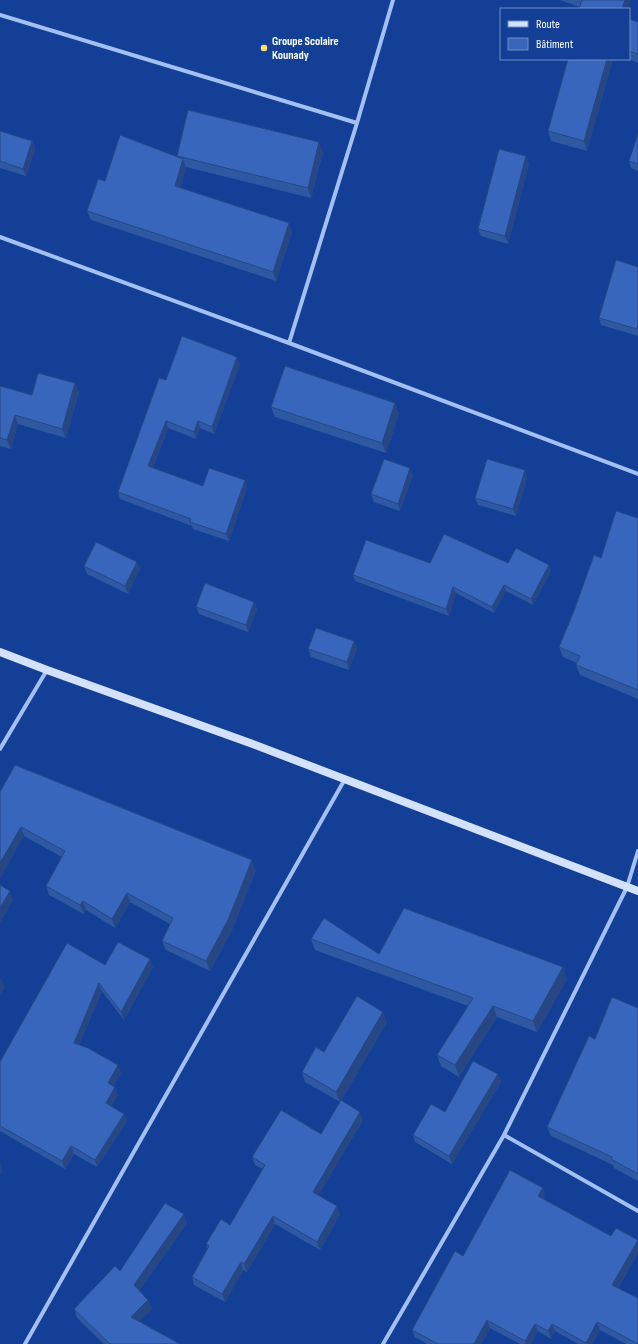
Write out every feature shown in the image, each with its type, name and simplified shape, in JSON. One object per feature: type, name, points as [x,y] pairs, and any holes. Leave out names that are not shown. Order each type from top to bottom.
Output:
[{"type":"street","points":[[289,343],[357,123],[393,0]]},
{"type":"street","points":[[0,15],[357,123]]},
{"type":"street","points":[[0,237],[289,343],[638,474]]},
{"type":"street","points":[[0,652],[250,743],[638,891]]},
{"type":"street","points":[[0,749],[47,670]]},
{"type":"street","points":[[25,1344],[345,779]]},
{"type":"street","points":[[383,1344],[504,1135],[627,887],[638,851]]},
{"type":"street","points":[[504,1135],[638,1211]]},
{"type":"building","points":[[582,0],[625,0],[622,8],[579,8]]},
{"type":"building","points":[[630,19],[638,22],[638,54],[630,51]]},
{"type":"building","points":[[568,60],[607,60],[584,141],[548,131]]},
{"type":"building","points":[[188,110],[319,142],[308,188],[177,156]]},
{"type":"building","points":[[0,131],[32,141],[23,169],[0,161]]},
{"type":"building","points":[[638,133],[638,164],[629,161]]},
{"type":"building","points":[[120,135],[183,159],[175,186],[289,223],[273,272],[87,211],[98,179],[105,181]]},
{"type":"building","points":[[499,149],[526,156],[505,236],[478,229]]},
{"type":"building","points":[[616,260],[638,267],[637,329],[599,318]]},
{"type":"building","points":[[182,336],[237,357],[212,427],[198,421],[194,432],[166,421],[148,466],[203,486],[209,468],[245,480],[226,534],[190,522],[191,519],[118,492],[159,378],[166,380]]},
{"type":"building","points":[[285,366],[395,403],[382,443],[271,407]]},
{"type":"building","points":[[38,373],[75,383],[62,429],[15,415],[7,440],[0,438],[0,386],[32,395]]},
{"type":"building","points":[[384,459],[410,468],[398,504],[371,494]]},
{"type":"building","points":[[487,459],[525,470],[513,509],[475,498]]},
{"type":"building","points":[[616,511],[638,518],[638,690],[576,665],[580,656],[559,647],[576,606],[594,555],[601,558]]},
{"type":"building","points":[[444,534],[508,563],[516,548],[549,565],[531,599],[504,585],[492,607],[453,587],[446,609],[353,575],[366,540],[430,563]]},
{"type":"building","points":[[96,542],[137,562],[125,586],[84,566]]},
{"type":"building","points":[[205,583],[254,602],[246,625],[196,607]]},
{"type":"building","points":[[316,628],[354,641],[347,662],[308,649]]},
{"type":"building","points":[[15,765],[252,860],[228,920],[206,961],[162,941],[173,918],[127,893],[112,919],[83,901],[80,905],[46,886],[65,851],[21,827],[0,863],[0,792]]},
{"type":"building","points":[[0,885],[10,891],[0,908]]},
{"type":"building","points":[[404,908],[563,967],[533,1021],[493,1006],[455,1065],[437,1055],[473,998],[311,939],[324,918],[379,954]]},
{"type":"building","points":[[118,942],[150,959],[121,1012],[99,983],[74,1043],[88,1048],[118,1065],[108,1083],[115,1087],[106,1103],[124,1114],[95,1160],[71,1146],[62,1161],[0,1126],[0,1062],[67,943],[105,965]]},
{"type":"building","points":[[357,996],[383,1012],[336,1092],[302,1072],[316,1047],[324,1052]]},
{"type":"building","points":[[612,997],[638,1008],[638,1174],[611,1159],[612,1157],[547,1127],[589,1036],[595,1039]]},
{"type":"building","points":[[473,1061],[498,1074],[449,1156],[413,1135],[431,1104],[445,1112]]},
{"type":"building","points":[[341,1100],[360,1112],[313,1192],[337,1206],[317,1242],[273,1216],[244,1264],[241,1262],[222,1294],[192,1277],[209,1246],[206,1244],[221,1219],[230,1225],[265,1165],[252,1157],[281,1110],[321,1134]]},
{"type":"building","points":[[510,1170],[543,1188],[538,1196],[611,1236],[616,1228],[638,1240],[612,1285],[638,1298],[638,1344],[597,1322],[586,1343],[552,1324],[548,1331],[535,1324],[525,1341],[487,1320],[474,1344],[438,1344],[412,1330],[455,1251],[463,1256]]},
{"type":"building","points":[[165,1203],[184,1214],[134,1285],[148,1300],[131,1317],[180,1344],[110,1344],[74,1309],[115,1266],[120,1271]]},
{"type":"place","name":"Groupe Scolaire Kounady","points":[[264,48]]}]
